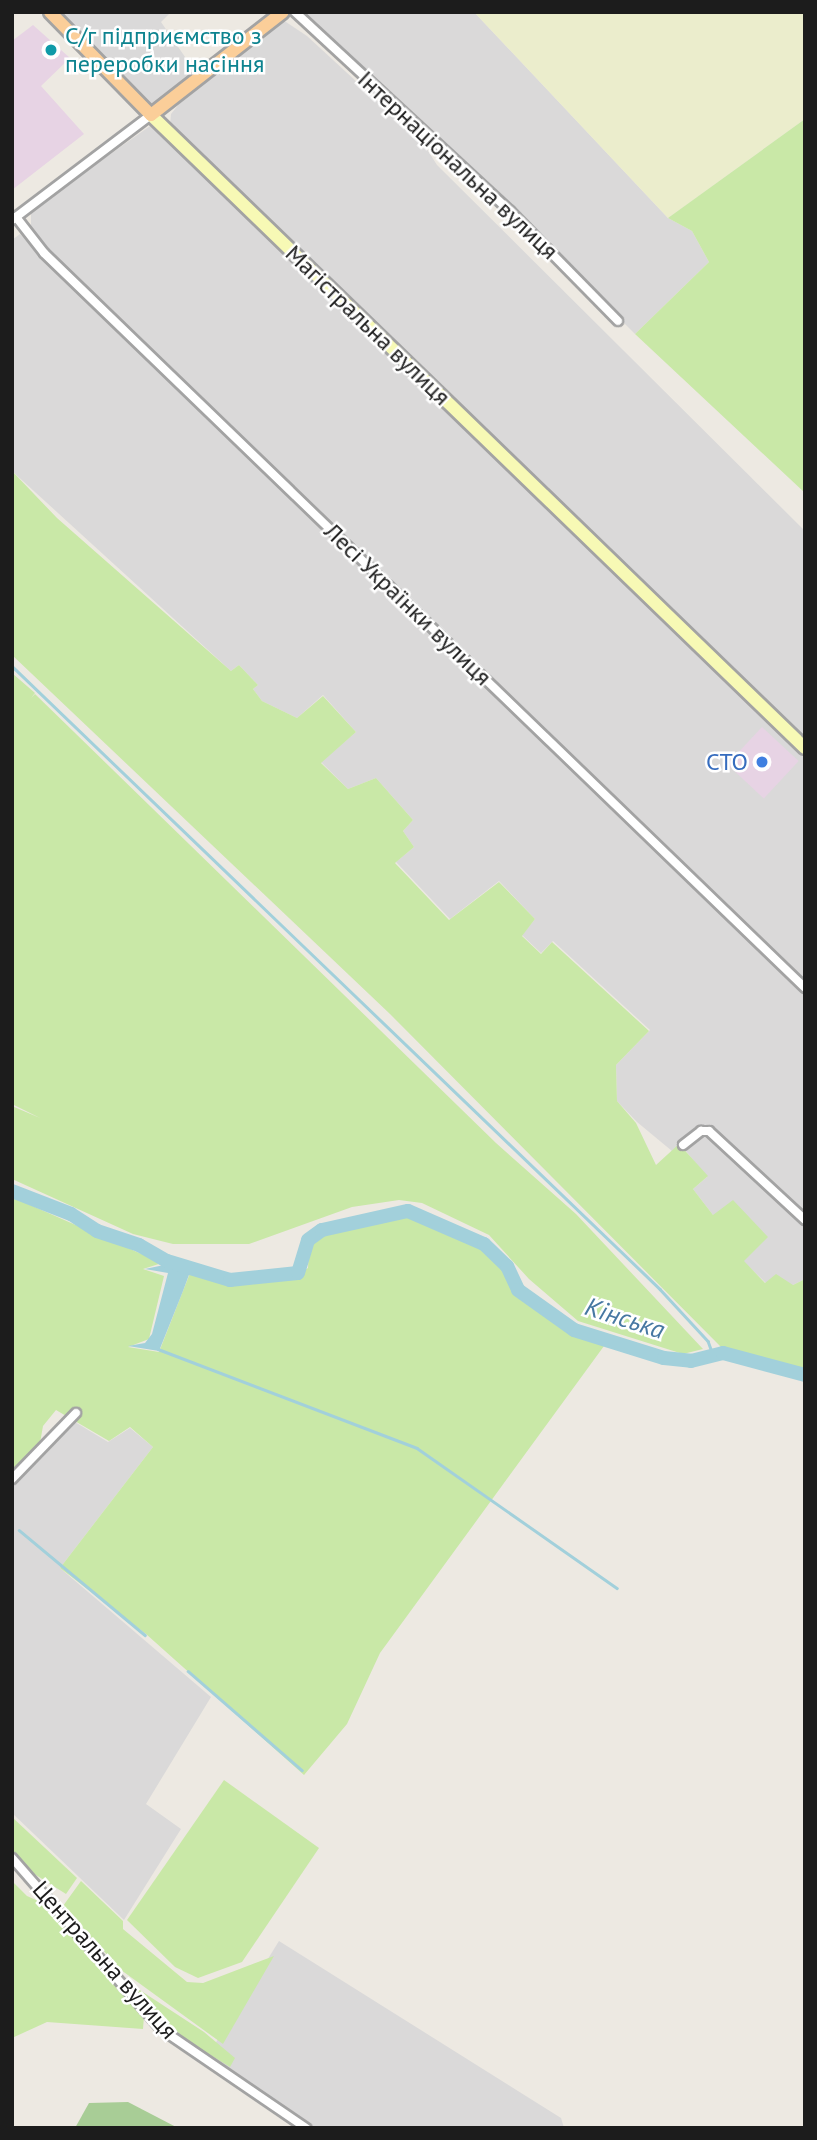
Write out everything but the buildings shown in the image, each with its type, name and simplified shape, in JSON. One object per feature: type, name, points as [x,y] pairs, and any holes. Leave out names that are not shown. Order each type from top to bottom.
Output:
[{"type":"main road","name":"Магістральна вулиця","points":[[50,12],[151,115],[805,748]]},
{"type":"main road","points":[[151,115],[283,12]]},
{"type":"street","name":"Інтернаціональна вулиця","points":[[295,12],[510,211],[618,321]]},
{"type":"street","points":[[14,219],[151,115]]},
{"type":"street","name":"Лесі Українки вулиця","points":[[14,219],[44,253],[805,988]]},
{"type":"street","points":[[683,1145],[701,1130],[709,1131],[805,1220]]},
{"type":"street","points":[[12,1479],[76,1413]]},
{"type":"street","name":"Центральна вулиця","points":[[12,1858],[161,2029],[306,2128]]},
{"type":"shaded area","points":[[58,12],[171,12],[161,22],[194,70],[192,75],[154,105],[149,104]]},
{"type":"shaded area","points":[[306,12],[474,12],[668,218],[692,231],[709,262],[635,334],[511,210],[307,20]]},
{"type":"shaded area","points":[[283,20],[307,36],[423,143],[437,165],[805,531],[805,741],[170,125],[171,114],[179,104]]},
{"type":"shaded area","points":[[33,25],[70,58],[41,86],[84,134],[12,190],[12,41]]},
{"type":"shaded area","points":[[150,126],[326,289],[805,758],[805,982],[31,234],[31,210]]},
{"type":"shaded area","points":[[20,234],[805,993],[805,1215],[708,1125],[698,1128],[672,1151],[617,1101],[616,1065],[650,1030],[553,941],[541,953],[522,935],[535,919],[499,881],[450,919],[396,862],[414,847],[403,831],[413,820],[376,778],[348,789],[321,762],[356,732],[323,695],[297,718],[262,701],[253,689],[258,685],[239,665],[231,671],[12,471],[12,240]]},
{"type":"shaded area","name":"СТО","points":[[762,727],[799,761],[764,798],[727,764]]},
{"type":"shaded area","points":[[711,1136],[805,1226],[805,1279],[793,1285],[766,1283],[743,1261],[767,1237],[713,1215],[693,1189],[707,1177],[685,1150],[700,1137]]},
{"type":"shaded area","points":[[65,1416],[108,1442],[130,1428],[153,1447],[60,1568],[211,1697],[146,1804],[181,1829],[124,1920],[12,1813],[12,1476]]},
{"type":"shaded area","points":[[279,1941],[561,2118],[564,2128],[309,2128],[205,2060]]},
{"type":"green space","points":[[474,12],[805,12],[805,119],[668,218]]},
{"type":"green space","points":[[805,119],[805,493],[635,334],[709,262],[692,231],[668,218]]},
{"type":"green space","points":[[12,471],[57,518],[231,671],[239,665],[258,685],[253,689],[262,701],[297,718],[323,696],[356,732],[321,763],[348,789],[376,778],[413,820],[403,831],[414,847],[395,863],[449,920],[499,882],[535,919],[522,936],[541,954],[552,942],[649,1031],[616,1065],[617,1101],[636,1123],[656,1165],[679,1144],[708,1176],[693,1189],[713,1215],[733,1200],[768,1237],[744,1261],[765,1283],[776,1274],[793,1285],[805,1279],[805,1371],[721,1347],[390,1014],[12,655]]},
{"type":"green space","points":[[12,673],[35,693],[31,698],[35,694],[496,1143],[576,1214],[703,1349],[683,1354],[578,1321],[529,1279],[489,1235],[422,1203],[399,1200],[352,1207],[249,1244],[173,1244],[133,1234],[12,1179],[12,1106],[40,1118],[12,1104]]},
{"type":"green space","points":[[12,1197],[162,1263],[143,1269],[164,1276],[149,1339],[128,1347],[159,1352],[192,1268],[226,1281],[290,1279],[308,1268],[309,1243],[317,1236],[408,1214],[456,1239],[478,1244],[503,1269],[512,1291],[556,1324],[604,1346],[380,1653],[347,1724],[304,1775],[146,1634],[60,1568],[153,1447],[130,1427],[109,1441],[56,1410],[43,1426],[40,1443],[12,1471]]},
{"type":"green space","points":[[224,1780],[319,1848],[242,1962],[198,1978],[175,1967],[127,1920]]},
{"type":"green space","points":[[12,1817],[77,1878],[66,1894],[28,1870],[12,1854]]},
{"type":"green space","points":[[12,1881],[27,1896],[45,1904],[78,1939],[144,2016],[143,2029],[47,2022],[12,2038]]},
{"type":"green space","points":[[81,1881],[123,1921],[123,1929],[187,1982],[203,1983],[274,1956],[223,2044],[121,1970],[63,1906]]},
{"type":"green space","points":[[129,1983],[204,2032],[235,2058],[230,2067],[163,2026]]},
{"type":"green space","points":[[128,2102],[178,2128],[75,2128],[89,2103]]},
{"type":"water","points":[[164,1256],[193,1264],[159,1351],[128,1346],[145,1343],[152,1334],[168,1273],[145,1269],[164,1265]]},
{"type":"waterway","points":[[12,666],[660,1289],[708,1341],[712,1352]]},
{"type":"waterway","name":"Кінська","points":[[12,1191],[71,1214],[97,1231],[139,1245],[167,1261],[230,1280],[298,1273],[308,1240],[322,1230],[408,1211],[484,1244],[507,1266],[518,1290],[574,1330],[664,1358],[691,1361],[723,1353],[805,1375]]},
{"type":"waterway","points":[[158,1349],[417,1448],[617,1588]]},
{"type":"waterway","points":[[19,1530],[145,1635]]},
{"type":"waterway","points":[[188,1671],[302,1770]]},
{"type":"place","name":"С/г підприємство з переробки насіння","points":[[51,50]]},
{"type":"place","name":"СТО","points":[[762,762]]}]
